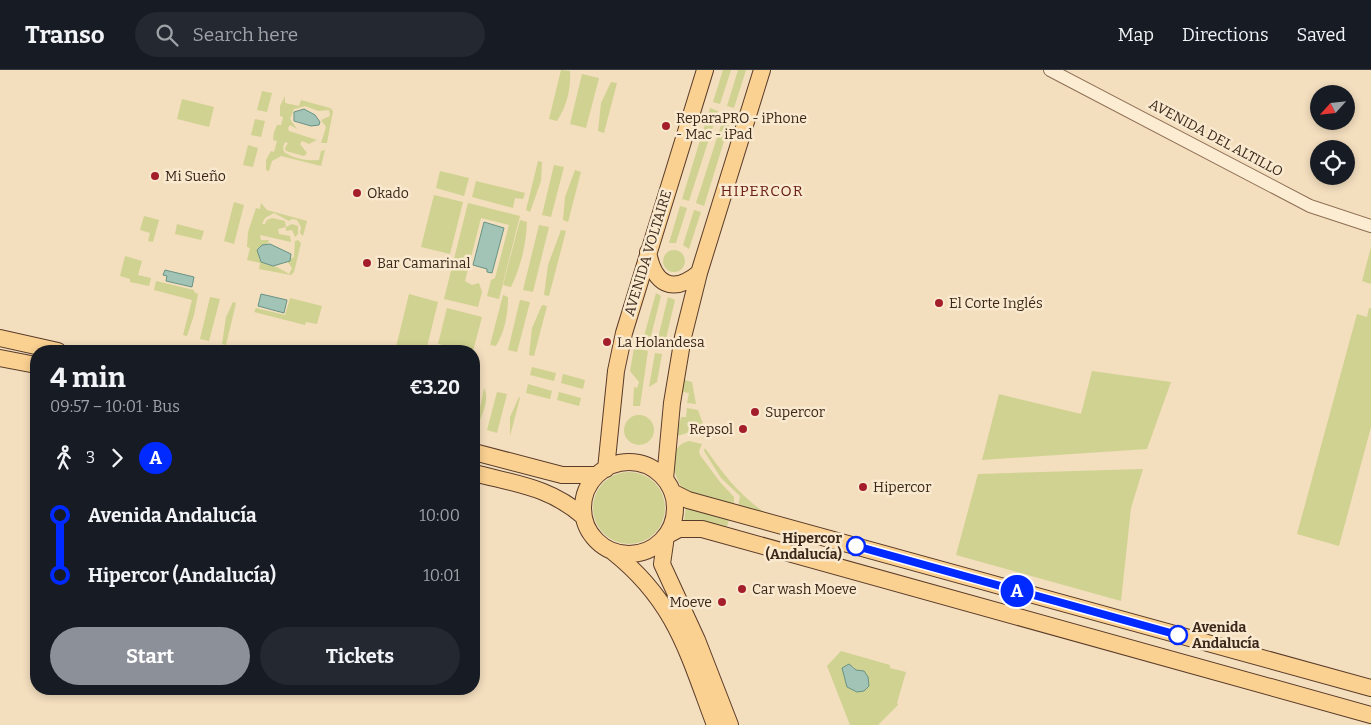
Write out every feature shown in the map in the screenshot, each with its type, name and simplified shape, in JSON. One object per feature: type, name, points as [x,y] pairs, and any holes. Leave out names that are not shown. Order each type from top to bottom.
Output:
[{"type":"main road","name":"AVENIDA VOLTAIRE","points":[[601,472],[618,364],[631,305],[705,70]]},
{"type":"main road","points":[[730,725],[697,640],[662,564],[666,536],[673,522],[675,507],[669,486],[676,376],[698,273],[762,70]]},
{"type":"main road","points":[[648,250],[653,273],[663,282],[678,285],[691,280],[698,273]]},
{"type":"main road","points":[[0,338],[31,345]]},
{"type":"main road","points":[[0,358],[30,365]]},
{"type":"main road","points":[[480,454],[562,475],[601,472],[624,463],[639,463],[653,469],[669,486],[688,500],[1371,688]]},
{"type":"main road","points":[[601,472],[588,487],[584,502],[584,517],[589,531],[599,543],[642,578],[672,618],[700,682],[715,725]]},
{"type":"main road","points":[[480,475],[547,492],[573,507],[584,517]]},
{"type":"main road","points":[[611,551],[626,554],[642,553],[655,547],[666,536],[679,529],[702,529],[1371,715]]},
{"type":"street","name":"AVENIDA DEL ALTILLO","points":[[1050,70],[1310,206],[1371,226]]},
{"type":"green space","points":[[561,70],[570,71],[570,84],[566,103],[557,121],[549,119]]},
{"type":"green space","points":[[723,70],[731,70],[720,104],[713,102]]},
{"type":"green space","points":[[738,70],[746,70],[734,108],[727,106]]},
{"type":"green space","points":[[582,74],[599,78],[586,128],[570,124]]},
{"type":"green space","points":[[611,82],[617,83],[604,133],[598,131],[601,103]]},
{"type":"green space","points":[[262,91],[272,93],[267,112],[257,110]]},
{"type":"green space","points":[[285,96],[285,103],[299,106],[301,100],[330,108],[333,111],[327,143],[321,143],[326,127],[321,120],[330,116],[329,110],[318,111],[305,106],[294,109],[290,119],[297,129],[290,125],[289,131],[317,140],[309,144],[302,141],[300,144],[307,153],[304,156],[286,151],[285,148],[288,143],[285,142],[283,147],[284,152],[296,158],[310,160],[319,160],[321,151],[325,150],[321,166],[281,156],[272,161],[269,171],[266,170],[266,160],[271,151],[274,152],[277,141],[273,140],[274,132],[277,125],[281,125],[283,117],[280,116],[280,106]]},
{"type":"green space","points":[[182,99],[214,107],[209,127],[177,119]]},
{"type":"green space","points":[[710,108],[718,111],[689,201],[682,199]]},
{"type":"green space","points":[[725,113],[732,115],[704,206],[696,203]]},
{"type":"green space","points":[[255,119],[265,121],[261,137],[251,135]]},
{"type":"green space","points":[[248,145],[258,148],[253,167],[243,165]]},
{"type":"green space","points":[[538,161],[542,162],[541,181],[530,212],[526,210]]},
{"type":"green space","points":[[554,165],[564,167],[551,217],[542,215]]},
{"type":"green space","points":[[575,170],[581,172],[568,222],[563,220],[565,197]]},
{"type":"green space","points":[[440,171],[469,178],[464,196],[436,188]]},
{"type":"green space","points":[[476,181],[525,193],[523,199],[515,198],[513,208],[472,197]]},
{"type":"green space","points":[[434,195],[463,202],[450,254],[421,247]]},
{"type":"green space","points":[[234,202],[244,205],[234,244],[224,241]]},
{"type":"green space","points":[[261,203],[267,210],[307,221],[303,236],[300,233],[301,227],[297,220],[292,219],[289,221],[274,213],[265,218],[262,224],[265,224],[267,220],[272,218],[285,221],[286,227],[278,229],[279,234],[290,236],[291,242],[260,235],[261,240],[269,240],[268,243],[257,250],[261,262],[277,267],[289,274],[292,268],[287,261],[294,257],[295,241],[298,240],[301,243],[294,272],[291,275],[259,269],[260,263],[247,260],[250,248],[247,247],[248,232],[256,208],[260,209]]},
{"type":"green space","points":[[468,203],[520,216],[499,299],[487,296],[491,280],[495,278],[509,225],[481,218],[465,281],[472,285],[479,283],[482,292],[478,307],[444,299]]},
{"type":"green space","points":[[680,206],[687,208],[676,243],[669,243]]},
{"type":"green space","points":[[694,210],[701,212],[689,249],[683,245]]},
{"type":"green space","points":[[144,216],[159,220],[153,242],[148,241],[150,233],[140,230]]},
{"type":"green space","points":[[520,220],[527,222],[525,239],[520,263],[511,287],[503,285]]},
{"type":"green space","points":[[177,224],[204,231],[201,240],[175,234]]},
{"type":"green space","points":[[292,224],[298,226],[298,234],[295,237],[292,230],[286,231],[286,227]]},
{"type":"green space","points":[[539,225],[549,227],[533,292],[523,290]]},
{"type":"green space","points":[[561,230],[566,231],[549,296],[544,295],[548,265]]},
{"type":"green space","points":[[1371,247],[1371,284],[1362,281]]},
{"type":"green space","points":[[674,250],[682,253],[685,261],[682,269],[674,272],[666,269],[663,261],[666,253]]},
{"type":"green space","points":[[125,256],[142,261],[138,275],[151,278],[149,286],[130,282],[130,279],[120,276]]},
{"type":"green space","points":[[156,281],[194,290],[198,294],[187,336],[183,335],[192,300],[154,290]]},
{"type":"green space","points":[[656,293],[661,296],[649,344],[642,343]]},
{"type":"green space","points":[[409,294],[438,302],[427,345],[396,345]]},
{"type":"green space","points":[[503,295],[508,297],[502,334],[496,346],[490,345]]},
{"type":"green space","points":[[210,297],[220,299],[209,341],[200,339]]},
{"type":"green space","points":[[668,297],[675,300],[664,347],[656,346]]},
{"type":"green space","points":[[290,298],[322,306],[317,324],[306,322],[305,325],[254,312],[256,308],[285,315]]},
{"type":"green space","points":[[520,300],[530,302],[517,352],[508,350]]},
{"type":"green space","points":[[233,302],[236,303],[226,345],[222,344],[226,317]]},
{"type":"green space","points":[[542,305],[547,306],[534,356],[529,355],[532,328]]},
{"type":"green space","points":[[447,308],[482,317],[475,345],[438,344]]},
{"type":"green space","points":[[1369,308],[1371,308],[1371,427],[1339,546],[1297,534],[1357,314],[1367,317]]},
{"type":"green space","points":[[634,348],[648,351],[640,406],[633,406],[634,387],[637,388],[639,382],[630,371]]},
{"type":"green space","points":[[655,353],[662,354],[657,382],[649,387]]},
{"type":"green space","points":[[532,367],[556,373],[554,381],[530,375]]},
{"type":"green space","points":[[1092,371],[1171,382],[1147,449],[982,460],[999,394],[1081,414]]},
{"type":"green space","points":[[563,374],[585,380],[583,389],[561,383]]},
{"type":"green space","points":[[681,379],[692,382],[696,404],[687,403],[689,393],[683,392],[680,385]]},
{"type":"green space","points":[[528,384],[552,391],[550,399],[526,393]]},
{"type":"green space","points":[[484,388],[486,403],[480,419]]},
{"type":"green space","points":[[497,392],[507,394],[497,433],[487,430]]},
{"type":"green space","points":[[559,392],[581,398],[579,406],[557,400]]},
{"type":"green space","points":[[520,398],[510,436],[510,417]]},
{"type":"green space","points":[[687,408],[698,410],[708,438],[691,432],[677,436],[676,426],[680,422],[681,417],[686,417]]},
{"type":"green space","points":[[639,415],[645,416],[653,424],[653,436],[645,444],[639,445],[633,444],[625,436],[624,430],[625,424],[633,416]]},
{"type":"green space","points":[[689,441],[702,444],[699,451],[700,455],[734,497],[734,505],[683,490],[676,477],[674,455],[682,444]]},
{"type":"green space","points":[[705,448],[733,484],[767,514],[738,507],[740,496],[721,478],[704,451]]},
{"type":"green space","points":[[1143,469],[1131,508],[1121,601],[956,555],[978,474]]},
{"type":"green space","points":[[629,472],[649,478],[659,488],[665,508],[659,528],[649,538],[629,544],[609,538],[599,528],[593,508],[599,488],[609,478]]},
{"type":"green space","points":[[686,507],[730,517],[726,529],[684,521]]},
{"type":"green space","points":[[841,651],[890,665],[890,668],[906,672],[898,705],[878,725],[850,725],[827,666]],"holes":[[[853,666],[856,670],[857,692],[847,687],[846,681]]]},
{"type":"shaded area","points":[[304,109],[315,115],[320,122],[319,125],[311,126],[294,121],[294,112]]},
{"type":"shaded area","points":[[484,222],[504,228],[492,273],[487,272],[487,269],[473,265]]},
{"type":"shaded area","points":[[270,244],[291,254],[290,261],[273,266],[261,262],[257,250],[262,245]]},
{"type":"shaded area","points":[[165,270],[194,277],[192,287],[166,281],[167,276],[163,275]]},
{"type":"shaded area","points":[[261,294],[287,300],[284,313],[258,306]]},
{"type":"shaded area","points":[[849,664],[856,670],[864,671],[868,677],[869,686],[864,691],[857,692],[847,687],[842,668]]},
{"type":"bus line","name":"A","points":[[856,546],[1178,635]]},
{"type":"place","name":"ReparaPRO - iPhone - Mac - iPad","points":[[666,126]]},
{"type":"place","name":"Mi Sueño","points":[[155,176]]},
{"type":"place","name":"Okado","points":[[357,193]]},
{"type":"place","name":"Bar Camarinal","points":[[367,263]]},
{"type":"place","name":"El Corte Inglés","points":[[939,303]]},
{"type":"place","name":"La Holandesa","points":[[607,342]]},
{"type":"place","name":"Supercor","points":[[755,412]]},
{"type":"place","name":"Repsol","points":[[743,429]]},
{"type":"place","name":"Hipercor","points":[[863,487]]},
{"type":"place","name":"Hipercor (Andalucía)","points":[[856,546]]},
{"type":"place","name":"Car wash Moeve","points":[[742,589]]},
{"type":"place","name":"Moeve","points":[[722,602]]},
{"type":"place","name":"Avenida Andalucía","points":[[1178,635]]},
{"type":"district","name":"HIPERCOR","points":[[762,191]]}]
